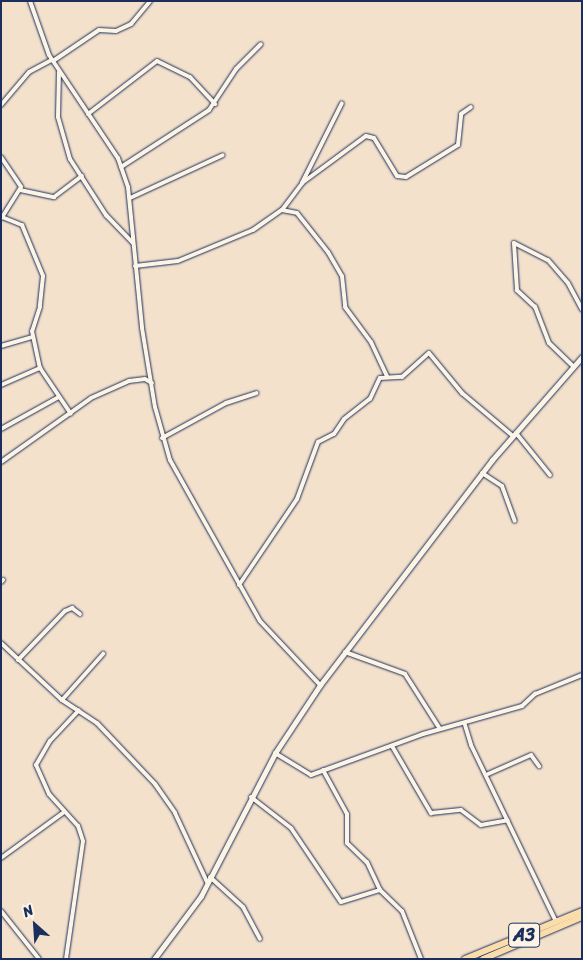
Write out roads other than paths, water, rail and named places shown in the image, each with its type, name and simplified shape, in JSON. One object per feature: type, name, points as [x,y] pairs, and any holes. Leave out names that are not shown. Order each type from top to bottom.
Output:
[{"type":"highway","name":"A3","points":[[465,959],[582,911]]},
{"type":"highway","name":"A3","points":[[483,959],[582,918]]},
{"type":"street","points":[[30,1],[40,37],[52,60],[121,167],[130,198],[135,266],[150,374],[162,438],[192,504],[260,621],[320,686]]},
{"type":"street","points":[[1,104],[29,72],[52,60],[99,30],[116,30],[136,21],[150,1]]},
{"type":"street","points":[[121,167],[173,137],[214,104],[236,69],[262,44]]},
{"type":"street","points":[[88,114],[156,61],[190,77],[214,104]]},
{"type":"street","points":[[59,71],[59,120],[70,159],[106,215],[133,243]]},
{"type":"street","points":[[135,266],[165,264],[205,252],[282,210],[302,182],[342,102]]},
{"type":"street","points":[[302,182],[368,136],[397,176],[406,177],[458,145],[461,114],[470,107]]},
{"type":"street","points":[[130,198],[223,155]]},
{"type":"street","points":[[1,157],[22,188],[54,198],[82,176]]},
{"type":"street","points":[[22,188],[2,216],[22,225],[43,276],[32,337],[40,368],[71,414]]},
{"type":"street","points":[[282,210],[297,213],[328,252],[342,276],[345,307],[371,342],[387,376]]},
{"type":"street","points":[[574,367],[549,343],[535,307],[517,290],[514,243],[548,260],[568,283],[582,309]]},
{"type":"street","points":[[1,346],[32,337]]},
{"type":"street","points":[[239,585],[297,499],[318,442],[334,434],[344,419],[370,399],[377,380],[387,376],[402,376],[429,353],[462,393],[515,435],[550,474]]},
{"type":"street","points":[[154,959],[208,879],[275,752],[320,686],[482,473],[582,357]]},
{"type":"street","points":[[1,385],[40,368]]},
{"type":"street","points":[[1,462],[91,398],[144,379],[150,374]]},
{"type":"street","points":[[144,379],[152,383]]},
{"type":"street","points":[[162,438],[226,403],[256,393]]},
{"type":"street","points":[[1,429],[59,397]]},
{"type":"street","points":[[482,473],[502,486],[515,521]]},
{"type":"street","points":[[18,660],[65,611],[72,608],[80,614]]},
{"type":"street","points":[[1,643],[62,700],[79,710],[118,743],[166,799],[208,879],[243,907],[260,939]]},
{"type":"street","points":[[345,652],[405,674],[440,729]]},
{"type":"street","points":[[62,700],[102,654]]},
{"type":"street","points":[[275,752],[310,775],[440,729],[465,725],[522,706],[535,694],[582,676]]},
{"type":"street","points":[[66,959],[84,847],[78,826],[63,813],[36,765],[50,741],[79,710]]},
{"type":"street","points":[[465,725],[470,745],[488,774],[556,922]]},
{"type":"street","points":[[392,746],[431,813],[461,810],[481,825],[508,820]]},
{"type":"street","points":[[488,774],[531,755],[539,766]]},
{"type":"street","points":[[323,770],[347,814],[347,843],[366,862],[380,890],[402,911],[421,959]]},
{"type":"street","points":[[251,797],[291,828],[341,902],[380,890]]},
{"type":"street","points":[[1,858],[63,813]]},
{"type":"street","points":[[1,911],[39,959]]}]
